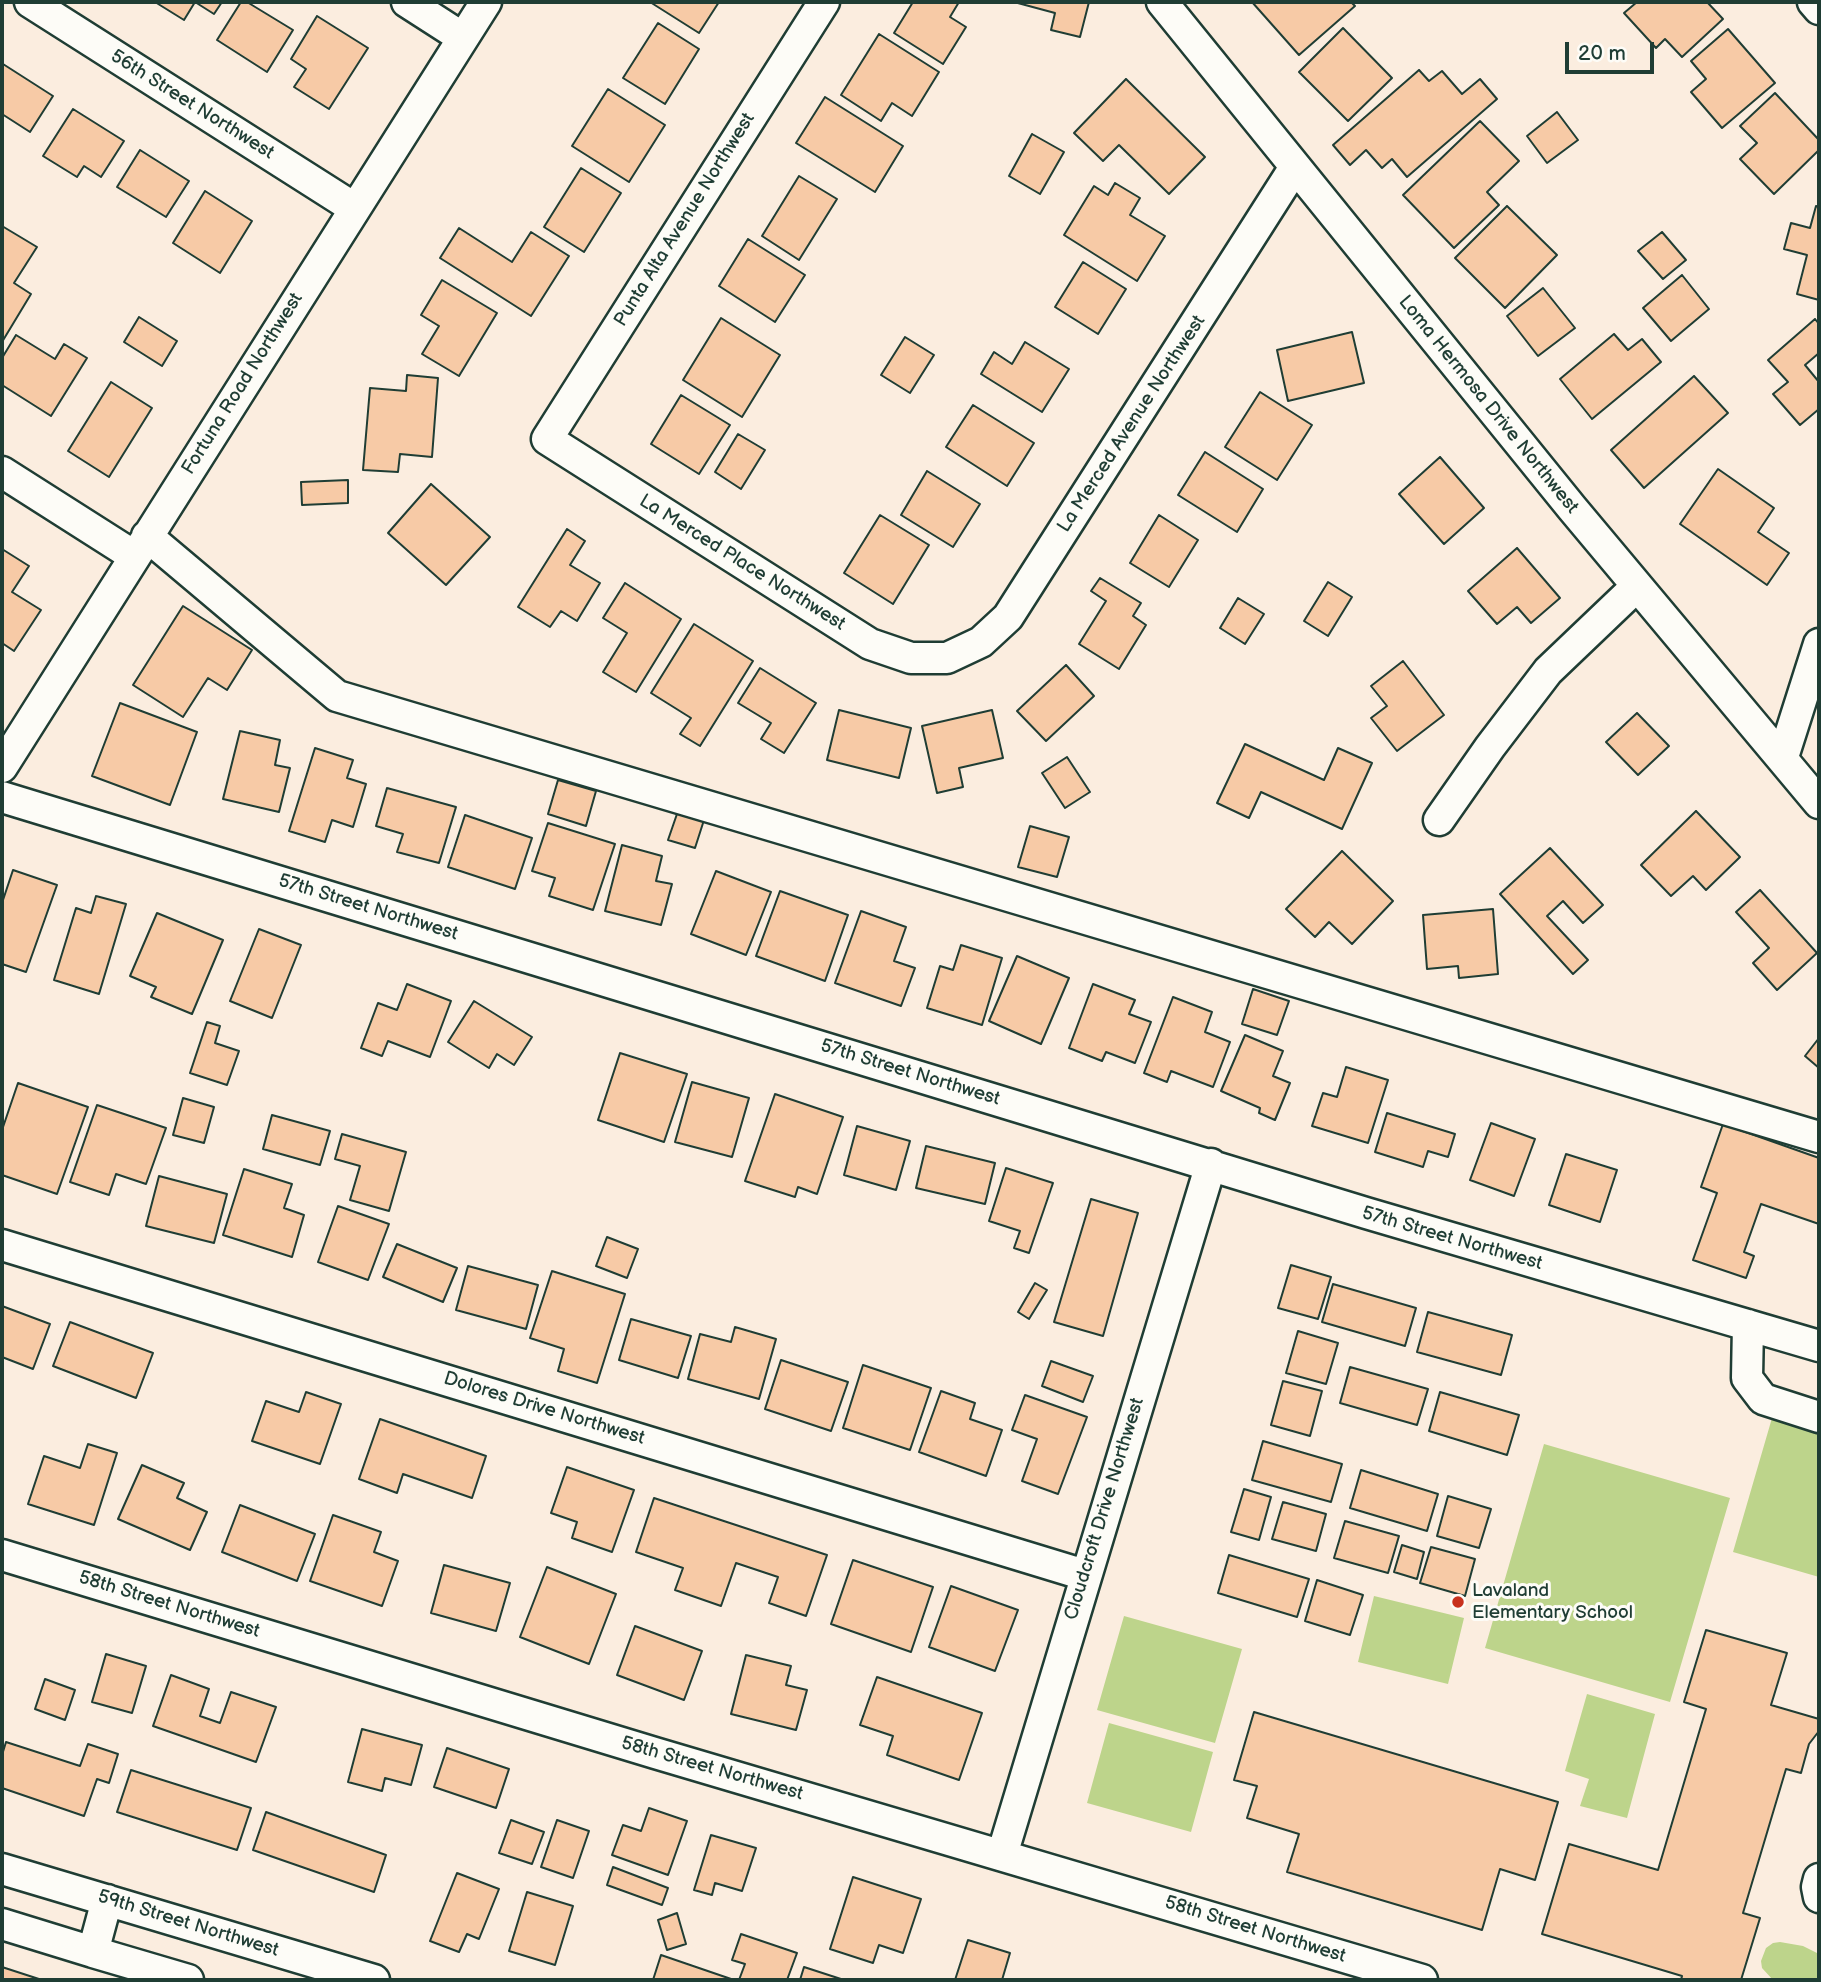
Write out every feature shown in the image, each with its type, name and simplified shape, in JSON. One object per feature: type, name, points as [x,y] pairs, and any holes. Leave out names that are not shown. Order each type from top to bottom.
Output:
[{"type":"street","name":"56th Street Northwest","points":[[30,2],[354,208]]},
{"type":"street","points":[[407,2],[463,38]]},
{"type":"street","name":"Fortuna Road Northwest","points":[[2,767],[486,2]]},
{"type":"street","name":"Punta Alta Avenue Northwest","points":[[547,439],[824,2]]},
{"type":"street","name":"Loma Hermosa Drive Northwest","points":[[1162,2],[1637,586],[1819,803]]},
{"type":"street","points":[[1814,2],[1819,9]]},
{"type":"street","name":"La Merced Avenue Northwest","points":[[947,658],[981,642],[1008,617],[1295,167]]},
{"type":"street","name":"La Merced Place Northwest","points":[[547,439],[870,644],[911,659],[947,658]]},
{"type":"street","points":[[2,472],[141,546],[337,696],[1819,1138]]},
{"type":"street","points":[[1439,820],[1548,671],[1637,586]]},
{"type":"street","points":[[1783,757],[1819,644]]},
{"type":"street","name":"57th Street Northwest","points":[[2,797],[1379,1217],[1819,1346]]},
{"type":"street","name":"Cloudcroft Drive Northwest","points":[[1002,1854],[1211,1164]]},
{"type":"street","name":"Dolores Drive Northwest","points":[[2,1245],[1085,1574]]},
{"type":"street","points":[[1748,1325],[1747,1378],[1763,1399],[1819,1418]]},
{"type":"street","name":"58th Street Northwest","points":[[2,1557],[1422,1980]]},
{"type":"street","name":"59th Street Northwest","points":[[2,1868],[374,1980]]},
{"type":"street","points":[[1819,1879],[1819,1897]]},
{"type":"street","points":[[93,1952],[107,1900]]},
{"type":"street","points":[[2,1924],[188,1980]]},
{"type":"green space","points":[[1772,1418],[1819,1432],[1819,1577],[1733,1552]]},
{"type":"green space","points":[[1544,1444],[1730,1498],[1670,1702],[1485,1648]]},
{"type":"green space","points":[[1374,1596],[1464,1618],[1448,1684],[1358,1662]]},
{"type":"green space","points":[[1124,1616],[1242,1649],[1215,1743],[1097,1710]]},
{"type":"green space","points":[[1587,1694],[1655,1714],[1627,1818],[1580,1806],[1589,1779],[1565,1771]]},
{"type":"green space","points":[[1109,1723],[1213,1752],[1191,1832],[1087,1803]]},
{"type":"green space","points":[[1780,1942],[1803,1946],[1819,1954],[1817,1980],[1773,1980],[1762,1968],[1761,1961],[1766,1948]]},
{"type":"building","points":[[155,2],[195,2],[184,20]]},
{"type":"building","points":[[195,2],[222,2],[214,14]]},
{"type":"building","points":[[241,2],[247,2],[293,30],[267,72],[217,40]]},
{"type":"building","points":[[650,2],[719,2],[699,33]]},
{"type":"building","points":[[913,2],[959,2],[950,17],[966,27],[943,64],[894,33]]},
{"type":"building","points":[[1014,2],[1089,2],[1080,37],[1051,30],[1055,13]]},
{"type":"building","points":[[1252,2],[1351,2],[1355,6],[1299,55]]},
{"type":"building","points":[[1637,2],[1707,2],[1723,19],[1682,57],[1665,39],[1656,48],[1624,13]]},
{"type":"building","points":[[317,16],[368,48],[329,109],[294,87],[306,69],[291,59]]},
{"type":"building","points":[[658,23],[699,49],[665,104],[623,78]]},
{"type":"building","points":[[1343,28],[1392,78],[1348,121],[1299,72]]},
{"type":"building","points":[[1728,29],[1775,83],[1722,128],[1691,92],[1706,79],[1691,61]]},
{"type":"building","points":[[879,34],[939,72],[912,116],[892,103],[881,121],[841,95]]},
{"type":"building","points":[[3,64],[53,96],[30,132],[2,114]]},
{"type":"building","points":[[1419,70],[1429,81],[1442,71],[1462,94],[1480,79],[1497,99],[1407,177],[1392,159],[1382,168],[1366,150],[1350,165],[1333,145]]},
{"type":"building","points":[[1126,79],[1205,157],[1169,194],[1119,145],[1103,161],[1074,133]]},
{"type":"building","points":[[608,89],[665,125],[629,182],[572,146]]},
{"type":"building","points":[[1775,93],[1819,140],[1819,150],[1774,194],[1740,159],[1757,143],[1740,126]]},
{"type":"building","points":[[825,97],[903,146],[875,192],[796,143]]},
{"type":"building","points":[[73,109],[124,141],[101,177],[84,166],[77,177],[43,156]]},
{"type":"building","points":[[1557,112],[1578,140],[1547,163],[1527,136]]},
{"type":"building","points":[[1480,121],[1519,161],[1487,192],[1499,205],[1454,248],[1403,195]]},
{"type":"building","points":[[1032,134],[1064,152],[1040,194],[1009,176]]},
{"type":"building","points":[[140,150],[189,181],[166,217],[117,187]]},
{"type":"building","points":[[581,168],[621,193],[584,252],[544,227]]},
{"type":"building","points":[[799,176],[837,199],[799,260],[762,236]]},
{"type":"building","points":[[1115,183],[1140,198],[1130,215],[1165,236],[1137,281],[1064,235],[1094,186],[1108,195]]},
{"type":"building","points":[[205,191],[252,221],[220,273],[173,243]]},
{"type":"building","points":[[1507,206],[1557,255],[1505,308],[1455,258]]},
{"type":"building","points":[[1816,206],[1819,207],[1819,300],[1797,294],[1807,255],[1784,249],[1791,223],[1810,228]]},
{"type":"building","points":[[2,226],[37,247],[14,283],[31,294],[2,342]]},
{"type":"building","points":[[459,228],[512,262],[531,232],[569,256],[531,316],[440,258]]},
{"type":"building","points":[[1662,232],[1686,260],[1663,279],[1638,251]]},
{"type":"building","points":[[748,239],[805,275],[775,322],[719,286]]},
{"type":"building","points":[[1083,262],[1126,289],[1098,334],[1055,307]]},
{"type":"building","points":[[1682,275],[1709,309],[1671,341],[1643,308]]},
{"type":"building","points":[[442,280],[497,313],[459,376],[422,354],[439,326],[421,315]]},
{"type":"building","points":[[1543,288],[1575,328],[1538,356],[1507,316]]},
{"type":"building","points":[[139,317],[177,341],[162,366],[124,342]]},
{"type":"building","points":[[721,318],[780,355],[742,417],[683,380]]},
{"type":"building","points":[[1815,319],[1819,324],[1819,353],[1805,365],[1819,382],[1819,409],[1800,425],[1773,394],[1788,382],[1768,360]]},
{"type":"building","points":[[1352,332],[1364,383],[1288,401],[1277,350]]},
{"type":"building","points":[[1614,334],[1628,350],[1642,339],[1661,362],[1592,419],[1560,379]]},
{"type":"building","points":[[16,335],[55,359],[64,344],[87,358],[51,416],[2,385],[2,358]]},
{"type":"building","points":[[905,337],[934,355],[910,393],[881,375]]},
{"type":"building","points":[[1025,342],[1069,369],[1042,412],[981,374],[994,352],[1012,364]]},
{"type":"building","points":[[407,375],[438,378],[432,457],[400,454],[398,472],[363,470],[370,388],[406,391]]},
{"type":"building","points":[[1694,376],[1728,413],[1644,488],[1611,450]]},
{"type":"building","points":[[111,382],[152,408],[109,477],[68,451]]},
{"type":"building","points":[[1260,392],[1312,425],[1277,480],[1225,447]]},
{"type":"building","points":[[681,395],[730,425],[699,474],[651,444]]},
{"type":"building","points":[[973,405],[1034,443],[1007,486],[946,447]]},
{"type":"building","points":[[738,434],[765,450],[741,489],[715,472]]},
{"type":"building","points":[[1205,452],[1263,489],[1237,532],[1178,495]]},
{"type":"building","points":[[1440,457],[1484,508],[1444,544],[1399,494]]},
{"type":"building","points":[[1718,469],[1774,508],[1758,532],[1789,553],[1767,585],[1680,524]]},
{"type":"building","points":[[927,471],[980,504],[953,547],[901,515]]},
{"type":"building","points":[[348,480],[348,503],[302,505],[301,482]]},
{"type":"building","points":[[431,484],[490,537],[446,585],[388,533]]},
{"type":"building","points":[[880,515],[929,545],[893,604],[844,573]]},
{"type":"building","points":[[1159,515],[1198,540],[1169,587],[1130,563]]},
{"type":"building","points":[[567,529],[585,541],[570,565],[600,583],[577,621],[561,611],[550,627],[518,607]]},
{"type":"building","points":[[1517,548],[1560,598],[1531,623],[1517,607],[1497,624],[1468,591]]},
{"type":"building","points":[[2,549],[29,566],[12,592],[41,610],[14,651],[2,643]]},
{"type":"building","points":[[1100,578],[1141,603],[1133,616],[1146,625],[1119,669],[1079,644],[1106,601],[1091,591]]},
{"type":"building","points":[[1328,582],[1352,597],[1328,636],[1304,621]]},
{"type":"building","points":[[625,583],[681,619],[636,692],[603,672],[627,633],[603,618]]},
{"type":"building","points":[[1238,598],[1264,614],[1245,644],[1220,628]]},
{"type":"building","points":[[183,606],[252,650],[227,690],[208,678],[183,717],[133,685]]},
{"type":"building","points":[[694,624],[753,661],[700,746],[680,734],[691,718],[651,693]]},
{"type":"building","points":[[1403,661],[1444,715],[1397,751],[1371,718],[1387,706],[1371,686]]},
{"type":"building","points":[[1066,665],[1094,696],[1046,741],[1017,711]]},
{"type":"building","points":[[760,668],[816,703],[784,753],[761,739],[771,723],[738,703]]},
{"type":"building","points":[[120,703],[197,732],[170,805],[92,776]]},
{"type":"building","points":[[839,710],[911,728],[899,778],[827,760]]},
{"type":"building","points":[[992,710],[1003,758],[959,768],[963,787],[937,793],[922,726]]},
{"type":"building","points":[[1637,713],[1669,746],[1638,775],[1606,742]]},
{"type":"building","points":[[240,731],[280,740],[275,765],[290,768],[279,812],[223,799]]},
{"type":"building","points":[[1245,744],[1324,780],[1338,748],[1372,763],[1342,829],[1261,792],[1249,818],[1217,803]]},
{"type":"building","points":[[315,748],[353,760],[347,778],[366,784],[353,827],[332,820],[325,842],[289,831]]},
{"type":"building","points":[[1067,757],[1090,792],[1065,808],[1042,773]]},
{"type":"building","points":[[558,780],[596,791],[586,826],[548,814]]},
{"type":"building","points":[[387,788],[456,807],[439,863],[397,852],[403,834],[376,826]]},
{"type":"building","points":[[678,811],[704,820],[695,848],[668,840]]},
{"type":"building","points":[[1696,811],[1740,857],[1706,890],[1693,876],[1671,896],[1641,865]]},
{"type":"building","points":[[465,815],[532,838],[515,889],[448,867]]},
{"type":"building","points":[[548,823],[615,844],[593,910],[549,896],[555,878],[532,871]]},
{"type":"building","points":[[1030,826],[1069,837],[1057,877],[1018,867]]},
{"type":"building","points":[[622,845],[662,856],[656,881],[672,884],[661,925],[605,911]]},
{"type":"building","points":[[1550,848],[1603,905],[1583,923],[1563,901],[1547,916],[1588,960],[1573,974],[1500,894]]},
{"type":"building","points":[[1342,851],[1393,901],[1352,944],[1329,922],[1315,937],[1286,909]]},
{"type":"building","points":[[13,870],[57,885],[26,972],[2,964],[2,903]]},
{"type":"building","points":[[716,871],[771,892],[746,955],[691,934]]},
{"type":"building","points":[[1760,890],[1817,953],[1777,990],[1753,963],[1769,948],[1736,912]]},
{"type":"building","points":[[780,891],[848,915],[825,981],[756,956]]},
{"type":"building","points":[[96,896],[126,904],[99,994],[54,980],[76,908],[91,913]]},
{"type":"building","points":[[1493,909],[1498,974],[1459,978],[1458,966],[1427,969],[1423,915]]},
{"type":"building","points":[[861,911],[906,927],[894,961],[915,968],[901,1006],[835,983]]},
{"type":"building","points":[[157,913],[223,940],[192,1014],[151,997],[156,987],[130,976]]},
{"type":"building","points":[[259,929],[301,945],[272,1018],[230,1001]]},
{"type":"building","points":[[961,945],[1002,958],[982,1025],[927,1008],[940,966],[953,970]]},
{"type":"building","points":[[1017,956],[1069,978],[1041,1044],[989,1021]]},
{"type":"building","points":[[407,984],[451,1001],[430,1057],[388,1041],[382,1056],[361,1048],[378,1003],[397,1010]]},
{"type":"building","points":[[1093,984],[1135,1000],[1129,1014],[1151,1022],[1135,1063],[1106,1052],[1102,1061],[1069,1048]]},
{"type":"building","points":[[1253,989],[1289,1001],[1277,1035],[1242,1024]]},
{"type":"building","points":[[1173,997],[1212,1012],[1205,1032],[1230,1042],[1213,1087],[1171,1071],[1167,1082],[1144,1073]]},
{"type":"building","points":[[474,1001],[532,1037],[514,1065],[497,1054],[489,1068],[448,1042]]},
{"type":"building","points":[[207,1022],[220,1026],[215,1043],[239,1051],[227,1085],[190,1073]]},
{"type":"building","points":[[1245,1035],[1283,1051],[1273,1076],[1290,1083],[1275,1120],[1259,1113],[1260,1108],[1221,1091]]},
{"type":"building","points":[[1819,1038],[1819,1068],[1805,1056]]},
{"type":"building","points":[[620,1053],[687,1074],[664,1142],[598,1120]]},
{"type":"building","points":[[1346,1067],[1388,1080],[1368,1143],[1312,1126],[1323,1093],[1337,1097]]},
{"type":"building","points":[[692,1082],[749,1098],[732,1157],[675,1142]]},
{"type":"building","points":[[18,1083],[88,1107],[57,1194],[2,1175],[2,1130]]},
{"type":"building","points":[[775,1094],[843,1117],[817,1194],[798,1187],[795,1197],[745,1181]]},
{"type":"building","points":[[183,1098],[214,1107],[204,1143],[173,1135]]},
{"type":"building","points":[[97,1105],[166,1128],[146,1184],[116,1174],[109,1195],[70,1182]]},
{"type":"building","points":[[1387,1113],[1455,1134],[1448,1157],[1428,1151],[1423,1167],[1375,1152]]},
{"type":"building","points":[[272,1115],[330,1131],[320,1165],[263,1149]]},
{"type":"building","points":[[1491,1123],[1535,1139],[1514,1196],[1470,1180]]},
{"type":"building","points":[[1723,1124],[1819,1158],[1819,1224],[1761,1204],[1744,1252],[1754,1256],[1746,1278],[1693,1260],[1717,1193],[1701,1187]]},
{"type":"building","points":[[857,1126],[910,1141],[896,1190],[844,1175]]},
{"type":"building","points":[[342,1134],[406,1152],[389,1211],[350,1200],[360,1166],[335,1159]]},
{"type":"building","points":[[926,1146],[995,1163],[985,1204],[916,1188]]},
{"type":"building","points":[[1566,1154],[1617,1170],[1600,1222],[1549,1205]]},
{"type":"building","points":[[1006,1168],[1053,1183],[1029,1253],[1014,1248],[1020,1231],[989,1221]]},
{"type":"building","points":[[244,1169],[292,1184],[284,1208],[304,1215],[292,1257],[223,1235]]},
{"type":"building","points":[[159,1176],[227,1194],[214,1243],[146,1226]]},
{"type":"building","points":[[1091,1199],[1138,1213],[1103,1336],[1054,1322]]},
{"type":"building","points":[[338,1206],[389,1224],[368,1280],[318,1262]]},
{"type":"building","points":[[607,1237],[638,1249],[627,1278],[596,1266]]},
{"type":"building","points":[[397,1244],[457,1268],[443,1302],[383,1277]]},
{"type":"building","points":[[1291,1265],[1331,1277],[1318,1319],[1278,1308]]},
{"type":"building","points":[[468,1266],[538,1285],[526,1329],[456,1310]]},
{"type":"building","points":[[552,1271],[625,1294],[597,1383],[558,1371],[564,1349],[530,1338]]},
{"type":"building","points":[[1035,1283],[1047,1290],[1029,1319],[1018,1312]]},
{"type":"building","points":[[1333,1284],[1416,1308],[1405,1346],[1322,1322]]},
{"type":"building","points":[[2,1306],[50,1324],[33,1369],[2,1357]]},
{"type":"building","points":[[1428,1312],[1512,1335],[1501,1375],[1417,1352]]},
{"type":"building","points":[[631,1319],[691,1336],[678,1378],[619,1360]]},
{"type":"building","points":[[70,1322],[153,1353],[136,1398],[53,1366]]},
{"type":"building","points":[[735,1327],[776,1339],[759,1399],[688,1379],[700,1334],[731,1342]]},
{"type":"building","points":[[1298,1331],[1338,1343],[1326,1384],[1286,1373]]},
{"type":"building","points":[[781,1360],[848,1382],[831,1431],[765,1409]]},
{"type":"building","points":[[1051,1361],[1093,1376],[1083,1402],[1042,1386]]},
{"type":"building","points":[[863,1365],[931,1388],[910,1450],[843,1428]]},
{"type":"building","points":[[1350,1367],[1428,1389],[1417,1425],[1340,1403]]},
{"type":"building","points":[[1283,1381],[1322,1391],[1310,1436],[1271,1425]]},
{"type":"building","points":[[941,1391],[975,1403],[970,1419],[1002,1430],[986,1476],[919,1452]]},
{"type":"building","points":[[306,1392],[341,1404],[320,1464],[252,1441],[266,1401],[299,1412]]},
{"type":"building","points":[[1440,1392],[1519,1415],[1507,1455],[1429,1431]]},
{"type":"building","points":[[1025,1395],[1087,1417],[1058,1494],[1022,1481],[1037,1439],[1012,1430]]},
{"type":"building","points":[[380,1419],[486,1456],[472,1498],[403,1474],[397,1493],[359,1479]]},
{"type":"building","points":[[1263,1441],[1342,1464],[1331,1502],[1252,1480]]},
{"type":"building","points":[[88,1444],[117,1453],[94,1525],[28,1504],[44,1456],[80,1468]]},
{"type":"building","points":[[142,1465],[184,1483],[177,1498],[207,1512],[190,1550],[118,1519]]},
{"type":"building","points":[[567,1467],[634,1490],[612,1552],[572,1538],[577,1522],[551,1513]]},
{"type":"building","points":[[1361,1470],[1438,1494],[1427,1531],[1350,1508]]},
{"type":"building","points":[[1244,1489],[1271,1497],[1259,1540],[1231,1532]]},
{"type":"building","points":[[1448,1496],[1491,1509],[1479,1548],[1437,1536]]},
{"type":"building","points":[[654,1498],[827,1555],[806,1616],[769,1603],[778,1577],[736,1563],[721,1606],[675,1590],[683,1568],[636,1552]]},
{"type":"building","points":[[1283,1502],[1326,1514],[1316,1551],[1272,1539]]},
{"type":"building","points":[[240,1505],[315,1534],[297,1581],[222,1552]]},
{"type":"building","points":[[333,1515],[381,1532],[374,1552],[398,1561],[382,1606],[310,1581]]},
{"type":"building","points":[[1345,1521],[1399,1536],[1388,1573],[1334,1558]]},
{"type":"building","points":[[1402,1545],[1424,1552],[1417,1579],[1394,1572]]},
{"type":"building","points":[[1431,1547],[1475,1559],[1465,1596],[1420,1583]]},
{"type":"building","points":[[1229,1555],[1309,1579],[1297,1617],[1218,1593]]},
{"type":"building","points":[[853,1560],[933,1587],[911,1652],[831,1624]]},
{"type":"building","points":[[444,1565],[510,1583],[496,1631],[431,1613]]},
{"type":"building","points":[[547,1567],[616,1594],[589,1664],[520,1637]]},
{"type":"building","points":[[1317,1580],[1363,1595],[1350,1635],[1305,1621]]},
{"type":"building","points":[[951,1586],[1018,1610],[995,1671],[929,1647]]},
{"type":"building","points":[[635,1626],[702,1651],[684,1700],[617,1675]]},
{"type":"building","points":[[1706,1630],[1787,1653],[1771,1705],[1819,1719],[1819,1731],[1809,1744],[1801,1773],[1786,1769],[1743,1913],[1760,1918],[1741,1980],[1681,1980],[1682,1976],[1542,1934],[1569,1844],[1658,1870],[1706,1709],[1684,1702]]},
{"type":"building","points":[[106,1654],[146,1666],[132,1713],[92,1702]]},
{"type":"building","points":[[746,1655],[791,1666],[786,1685],[807,1690],[796,1730],[731,1714]]},
{"type":"building","points":[[171,1675],[209,1689],[200,1716],[220,1723],[231,1692],[276,1707],[256,1762],[153,1726]]},
{"type":"building","points":[[877,1677],[982,1713],[959,1780],[887,1755],[893,1736],[860,1725]]},
{"type":"building","points":[[45,1679],[75,1690],[65,1720],[35,1709]]},
{"type":"building","points":[[1254,1712],[1558,1802],[1535,1880],[1500,1869],[1482,1930],[1287,1872],[1299,1834],[1247,1818],[1257,1786],[1234,1780]]},
{"type":"building","points":[[362,1729],[422,1745],[411,1785],[385,1778],[382,1791],[348,1782]]},
{"type":"building","points":[[6,1742],[80,1766],[88,1744],[118,1754],[109,1783],[97,1779],[84,1816],[2,1788],[2,1755]]},
{"type":"building","points":[[447,1748],[509,1769],[496,1808],[434,1787]]},
{"type":"building","points":[[131,1770],[251,1808],[237,1850],[117,1812]]},
{"type":"building","points":[[649,1808],[687,1821],[668,1875],[612,1855],[623,1825],[641,1831]]},
{"type":"building","points":[[266,1812],[386,1855],[374,1892],[253,1850]]},
{"type":"building","points":[[511,1820],[544,1832],[532,1864],[499,1853]]},
{"type":"building","points":[[557,1820],[589,1831],[573,1878],[541,1867]]},
{"type":"building","points":[[711,1835],[756,1848],[742,1891],[715,1883],[712,1895],[694,1890]]},
{"type":"building","points":[[613,1867],[668,1888],[662,1905],[607,1885]]},
{"type":"building","points":[[457,1873],[499,1889],[479,1939],[467,1934],[459,1952],[430,1941]]},
{"type":"building","points":[[853,1877],[921,1899],[903,1953],[879,1945],[873,1963],[830,1949]]},
{"type":"building","points":[[527,1892],[573,1906],[555,1965],[509,1951]]},
{"type":"building","points":[[677,1913],[686,1944],[667,1950],[658,1920]]},
{"type":"building","points":[[741,1934],[797,1953],[787,1980],[739,1980],[745,1964],[732,1960]]},
{"type":"building","points":[[968,1940],[1010,1953],[1002,1980],[955,1980]]},
{"type":"building","points":[[661,1955],[734,1980],[653,1980]]},
{"type":"building","points":[[2,1967],[42,1980],[2,1980]]},
{"type":"building","points":[[804,1967],[844,1980],[800,1980]]},
{"type":"place","name":"Lavaland Elementary School","points":[[1458,1602]]}]
